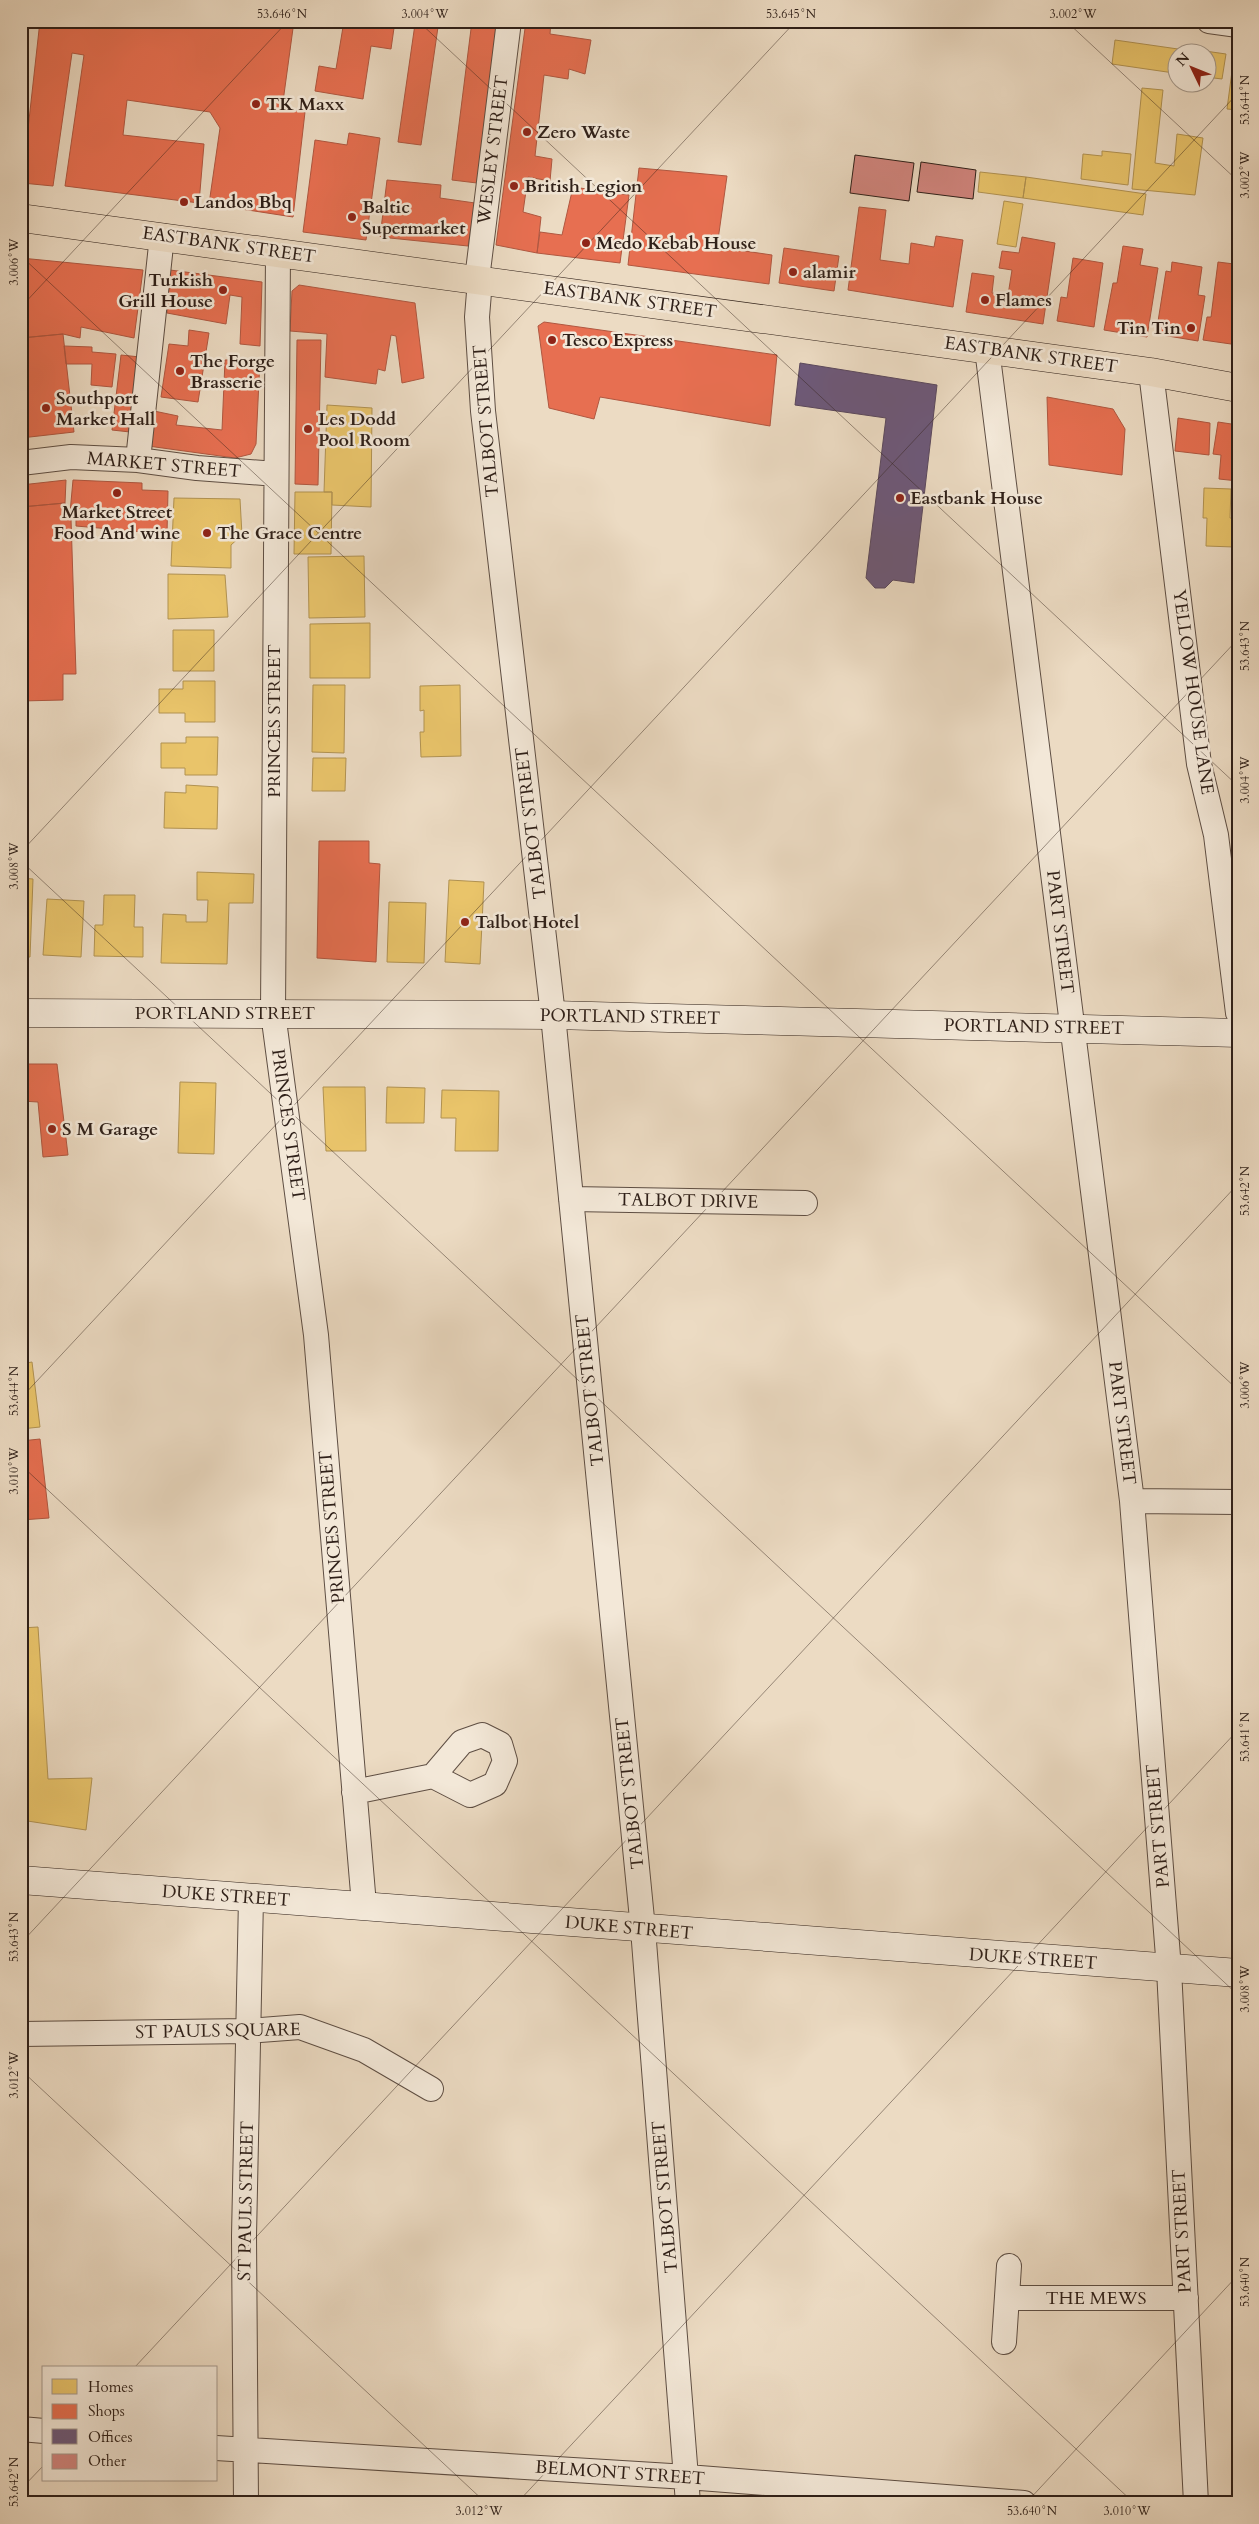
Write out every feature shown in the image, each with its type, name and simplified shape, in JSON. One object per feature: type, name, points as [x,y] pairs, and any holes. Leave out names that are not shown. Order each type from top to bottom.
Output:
[{"type":"highway","name":"EASTBANK STREET","points":[[21,218],[987,349],[1151,372],[1238,388]]},
{"type":"street","name":"WESLEY STREET","points":[[478,279],[510,21]]},
{"type":"street","points":[[1209,21],[1238,25]]},
{"type":"street","points":[[138,460],[162,236]]},
{"type":"street","name":"PRINCES STREET","points":[[278,252],[273,1013],[316,1335],[364,1905]]},
{"type":"street","name":"TALBOT STREET","points":[[478,279],[477,317],[483,411],[553,1015],[643,1929],[688,2503]]},
{"type":"street","name":"PART STREET","points":[[987,349],[1132,1500],[1169,1969],[1196,2503]]},
{"type":"street","name":"YELLOW HOUSE LANE","points":[[1151,372],[1199,764],[1216,835],[1238,1013]]},
{"type":"street","name":"MARKET STREET","points":[[21,463],[71,457],[138,460],[197,468],[276,474]]},
{"type":"street","name":"PORTLAND STREET","points":[[21,1013],[553,1015],[1238,1033]]},
{"type":"street","name":"TALBOT DRIVE","points":[[571,1200],[805,1203]]},
{"type":"street","points":[[1132,1500],[1238,1502]]},
{"type":"street","points":[[354,1792],[433,1776]]},
{"type":"street","name":"DUKE STREET","points":[[21,1880],[1238,1974]]},
{"type":"street","name":"ST PAULS STREET","points":[[246,2503],[244,2236],[250,1898]]},
{"type":"street","name":"ST PAULS SQUARE","points":[[21,2034],[248,2031],[300,2027],[364,2050],[431,2089]]},
{"type":"street","points":[[1004,2342],[1009,2266]]},
{"type":"street","name":"THE MEWS","points":[[1007,2298],[1186,2298]]},
{"type":"street","points":[[21,2429],[42,2431]]},
{"type":"street","name":"BELMONT STREET","points":[[218,2448],[687,2477],[1024,2503]]},
{"type":"building: Homes","points":[[1115,40],[1166,47],[1166,72],[1112,64]]},
{"type":"building: Homes","points":[[1216,53],[1226,54],[1222,79],[1216,78]]},
{"type":"building: Homes","points":[[1234,56],[1238,56],[1238,110],[1227,109]]},
{"type":"building: Homes","points":[[1142,88],[1163,90],[1155,163],[1174,166],[1177,134],[1203,138],[1195,195],[1132,189]]},
{"type":"building: Homes","points":[[1102,151],[1131,154],[1128,185],[1081,179],[1083,154],[1102,156]]},
{"type":"building: Homes","points":[[980,172],[1026,177],[1023,198],[978,192]]},
{"type":"building: Homes","points":[[1026,177],[1146,194],[1143,215],[1023,198]]},
{"type":"building: Homes","points":[[1004,201],[1023,204],[1016,247],[997,244]]},
{"type":"building: Homes","points":[[327,405],[372,408],[371,507],[332,505],[332,492],[324,492]]},
{"type":"building: Homes","points":[[1204,488],[1231,489],[1230,518],[1235,518],[1234,547],[1206,546],[1207,518],[1203,518]]},
{"type":"building: Homes","points":[[295,492],[332,492],[331,554],[294,554]]},
{"type":"building: Homes","name":"The Grace Centre","points":[[174,498],[240,499],[242,535],[231,545],[231,568],[171,566]]},
{"type":"building: Homes","points":[[364,556],[365,617],[309,618],[308,557]]},
{"type":"building: Homes","points":[[168,574],[225,575],[228,617],[168,619]]},
{"type":"building: Homes","points":[[370,623],[370,678],[310,678],[310,624]]},
{"type":"building: Homes","points":[[173,630],[214,630],[214,671],[173,671]]},
{"type":"building: Homes","points":[[183,681],[215,681],[215,722],[185,722],[185,713],[159,713],[159,689],[183,689]]},
{"type":"building: Homes","points":[[313,685],[345,685],[344,753],[312,752]]},
{"type":"building: Homes","points":[[460,685],[461,756],[421,757],[420,732],[424,732],[424,710],[420,711],[420,686]]},
{"type":"building: Homes","points":[[186,737],[218,737],[217,775],[185,775],[185,768],[161,768],[161,743],[186,743]]},
{"type":"building: Homes","points":[[313,758],[346,758],[345,791],[312,791]]},
{"type":"building: Homes","points":[[186,785],[218,787],[217,829],[164,828],[165,792],[186,793]]},
{"type":"building: Homes","points":[[197,872],[254,874],[253,903],[229,903],[227,964],[161,963],[163,914],[186,915],[186,922],[207,922],[208,900],[197,900]]},
{"type":"building: Homes","points":[[21,878],[33,879],[30,957],[21,957]]},
{"type":"building: Homes","name":"Talbot Hotel","points":[[449,880],[484,882],[480,964],[445,962]]},
{"type":"building: Homes","points":[[104,895],[135,895],[134,927],[143,927],[143,957],[94,956],[95,925],[103,925]]},
{"type":"building: Homes","points":[[47,899],[84,901],[81,957],[43,955]]},
{"type":"building: Homes","points":[[389,902],[426,903],[424,963],[387,962]]},
{"type":"building: Homes","points":[[180,1082],[216,1083],[214,1154],[178,1153]]},
{"type":"building: Homes","points":[[323,1087],[365,1087],[366,1151],[326,1151]]},
{"type":"building: Homes","points":[[387,1087],[425,1088],[424,1123],[386,1123]]},
{"type":"building: Homes","points":[[442,1090],[499,1091],[498,1151],[455,1151],[456,1118],[441,1118]]},
{"type":"building: Homes","points":[[32,1362],[40,1427],[21,1429],[21,1364]]},
{"type":"building: Homes","points":[[38,1627],[48,1779],[92,1778],[86,1830],[21,1820],[21,1628]]},
{"type":"building: Shops","points":[[40,21],[294,21],[282,109],[305,112],[293,217],[209,204],[220,128],[210,112],[127,100],[123,135],[204,144],[199,203],[65,186],[84,55],[72,53],[53,186],[22,183]]},
{"type":"building: Shops","points":[[344,21],[395,21],[391,49],[371,46],[363,99],[315,91],[319,66],[336,69]]},
{"type":"building: Shops","points":[[472,21],[497,21],[477,183],[452,180]]},
{"type":"building: Shops","points":[[526,21],[551,21],[550,34],[591,40],[585,74],[569,69],[568,79],[544,75],[535,156],[552,159],[550,181],[528,177],[523,212],[541,217],[537,253],[496,245]]},
{"type":"building: Shops","points":[[415,24],[438,27],[421,145],[398,142]]},
{"type":"building: Shops","points":[[349,133],[380,138],[366,240],[303,232],[315,140],[347,145]]},
{"type":"building: Shops","points":[[639,168],[727,176],[717,247],[772,255],[769,284],[628,265]]},
{"type":"building: Shops","points":[[387,180],[441,185],[440,198],[475,203],[468,246],[380,237]]},
{"type":"building: Shops","points":[[573,187],[629,195],[620,263],[537,253],[540,232],[562,235]]},
{"type":"building: Shops","points":[[859,207],[886,210],[880,260],[909,264],[911,243],[934,247],[936,236],[963,240],[953,307],[848,290]]},
{"type":"building: Shops","points":[[1022,237],[1055,243],[1043,324],[966,312],[972,273],[994,276],[992,293],[1008,295],[1012,270],[999,268],[1002,251],[1019,253]]},
{"type":"building: Shops","points":[[1123,246],[1143,249],[1140,265],[1158,268],[1147,337],[1104,330],[1113,283],[1117,283]]},
{"type":"building: Shops","points":[[784,248],[839,256],[834,291],[779,283]]},
{"type":"building: Shops","points":[[1235,250],[1238,251],[1238,345],[1203,340],[1207,317],[1211,317],[1218,262],[1234,264]]},
{"type":"building: Shops","points":[[21,258],[143,270],[134,338],[81,327],[80,338],[63,334],[21,338]]},
{"type":"building: Shops","points":[[1073,258],[1103,263],[1094,327],[1057,321],[1061,297],[1067,298]]},
{"type":"building: Shops","points":[[1172,262],[1202,267],[1198,295],[1205,296],[1198,341],[1156,334],[1166,271],[1171,272]]},
{"type":"building: Shops","points":[[170,270],[262,282],[260,346],[240,344],[242,297],[230,295],[226,324],[167,313]]},
{"type":"building: Shops","points":[[299,285],[415,303],[424,378],[402,383],[396,336],[391,335],[385,371],[378,369],[376,384],[325,377],[327,334],[290,331],[292,291]]},
{"type":"building: Shops","points":[[544,322],[777,355],[770,426],[600,397],[594,419],[549,408],[538,326]]},
{"type":"building: Shops","points":[[189,330],[209,333],[198,402],[161,397],[169,344],[188,346]]},
{"type":"building: Shops","name":"Southport Market Hall","points":[[63,334],[74,432],[21,438],[21,338]]},
{"type":"building: Shops","points":[[297,340],[321,340],[318,485],[295,484]]},
{"type":"building: Shops","points":[[64,346],[92,347],[92,352],[116,354],[112,387],[91,385],[92,364],[66,364]]},
{"type":"building: Shops","points":[[121,355],[140,357],[130,432],[112,430]]},
{"type":"building: Shops","points":[[260,359],[256,444],[251,454],[235,458],[148,446],[154,411],[178,416],[176,425],[222,430],[225,360]]},
{"type":"building: Shops","points":[[1047,397],[1113,409],[1125,429],[1122,475],[1049,465]]},
{"type":"building: Shops","points":[[1178,418],[1210,423],[1209,455],[1175,451]]},
{"type":"building: Shops","points":[[1218,422],[1238,425],[1238,481],[1219,479],[1221,455],[1213,454]]},
{"type":"building: Shops","points":[[66,480],[65,503],[21,507],[21,485]]},
{"type":"building: Shops","points":[[73,480],[142,483],[142,490],[168,491],[167,534],[76,526],[76,514],[70,513]]},
{"type":"building: Shops","points":[[65,503],[71,519],[76,674],[63,674],[63,700],[21,701],[21,507]]},
{"type":"building: Shops","points":[[319,841],[369,841],[369,863],[380,864],[376,962],[317,958]]},
{"type":"building: Shops","name":"S M Garage","points":[[21,1064],[57,1064],[68,1155],[43,1157],[38,1102],[21,1101]]},
{"type":"building: Shops","points":[[40,1439],[49,1518],[21,1520],[21,1441]]},
{"type":"building: Shops","points":[[21,1520],[26,1611],[21,1611]]},
{"type":"building: Offices","name":"Eastbank House","points":[[800,363],[937,385],[914,583],[893,580],[885,588],[875,588],[866,578],[886,418],[795,405]]},
{"type":"building: Other","points":[[855,155],[914,163],[909,201],[850,193]]},
{"type":"building: Other","points":[[921,162],[976,170],[973,199],[917,192]]},
{"type":"place","name":"TK Maxx","points":[[256,104]]},
{"type":"place","name":"Zero Waste","points":[[527,132]]},
{"type":"place","name":"British Legion","points":[[514,186]]},
{"type":"place","name":"Landos Bbq","points":[[184,202]]},
{"type":"place","name":"Baltic Supermarket","points":[[352,217]]},
{"type":"place","name":"Medo Kebab House","points":[[586,243]]},
{"type":"place","name":"alamir","points":[[793,272]]},
{"type":"place","name":"Turkish Grill House","points":[[223,290]]},
{"type":"place","name":"Flames","points":[[985,300]]},
{"type":"place","name":"Tin Tin","points":[[1191,328]]},
{"type":"place","name":"Tesco Express","points":[[552,340]]},
{"type":"place","name":"The Forge Brasserie","points":[[180,371]]},
{"type":"place","name":"Southport Market Hall","points":[[46,408]]},
{"type":"place","name":"Les Dodd Pool Room","points":[[308,429]]},
{"type":"place","name":"Market Street Food And wine","points":[[117,493]]},
{"type":"place","name":"Eastbank House","points":[[900,498]]},
{"type":"place","name":"The Grace Centre","points":[[207,533]]},
{"type":"place","name":"Talbot Hotel","points":[[465,922]]},
{"type":"place","name":"S M Garage","points":[[52,1129]]}]
